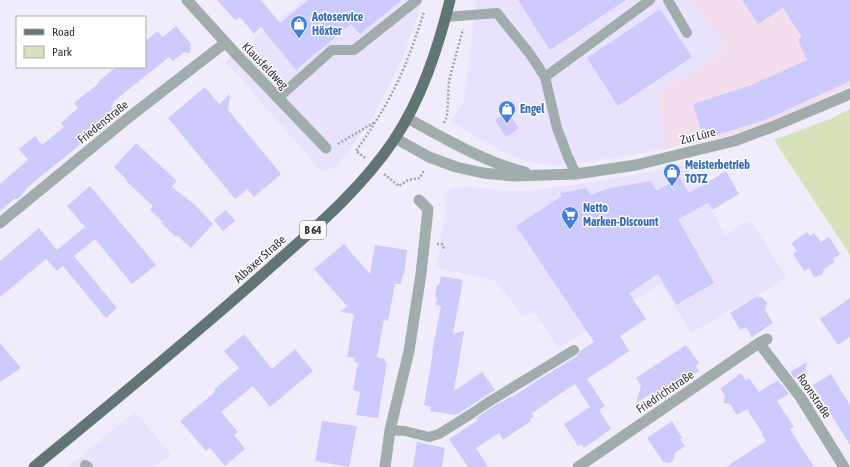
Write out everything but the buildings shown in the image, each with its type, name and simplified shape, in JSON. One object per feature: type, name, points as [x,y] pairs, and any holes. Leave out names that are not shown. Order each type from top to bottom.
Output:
[{"type":"main road","name":"Albaxer Straße","points":[[34,467],[221,312],[334,211],[360,185],[395,138],[407,118],[427,74],[450,0]]},
{"type":"street","name":"Klausfeldweg","points":[[187,0],[225,43],[326,148]]},
{"type":"street","name":"Friedenstraße","points":[[0,223],[128,118],[225,43]]},
{"type":"street","name":"Zur Lüre","points":[[395,138],[429,157],[483,173],[512,176],[576,174],[636,165],[734,141],[779,125],[850,94]]},
{"type":"street","name":"Zur Lüre","points":[[407,118],[490,160],[515,170],[545,176]]},
{"type":"street","points":[[385,467],[390,430],[409,351],[423,258],[428,209],[419,200]]},
{"type":"street","name":"Friedrichstraße","points":[[578,467],[763,341]]},
{"type":"street","name":"Roonstraße","points":[[763,341],[844,467]]},
{"type":"lane","points":[[278,98],[332,50],[354,50],[418,0]]},
{"type":"lane","points":[[545,77],[650,0]]},
{"type":"lane","points":[[668,0],[686,32]]},
{"type":"lane","points":[[446,16],[497,13],[530,54],[545,77],[557,128],[576,174]]},
{"type":"lane","points":[[390,430],[429,436],[439,434],[574,350]]},
{"type":"path","points":[[356,151],[377,121],[396,85],[408,58],[426,7]]},
{"type":"path","points":[[447,116],[449,81],[461,32],[470,15]]},
{"type":"path","points":[[326,148],[338,144],[377,121]]},
{"type":"path","points":[[399,186],[408,180],[420,178]]},
{"type":"shaded area","points":[[303,0],[423,0],[403,57],[374,116],[336,167],[322,172],[226,62]]},
{"type":"shaded area","points":[[476,0],[692,0],[727,50],[658,93],[665,149],[582,163],[559,165],[536,164],[507,154],[450,122],[464,101]]},
{"type":"shaded area","points":[[692,0],[850,0],[850,86],[770,123],[728,136],[665,149],[658,93],[727,50]]},
{"type":"shaded area","points":[[685,165],[726,235],[750,220],[787,278],[691,333],[661,283],[558,348],[536,313],[522,316],[496,281],[436,268],[446,207],[445,197],[443,194],[453,188],[471,187],[525,191],[602,181]]},
{"type":"shaded area","points":[[135,412],[171,454],[155,467],[67,467]]},
{"type":"green space","points":[[850,109],[850,255],[774,140],[830,119]]},
{"type":"place","name":"Aotoservice Höxter","points":[[299,39]]},
{"type":"place","name":"Engel","points":[[507,124]]},
{"type":"place","name":"Meisterbetrieb TOTZ","points":[[672,187]]},
{"type":"place","name":"Netto Marken-Discount","points":[[570,230]]}]
